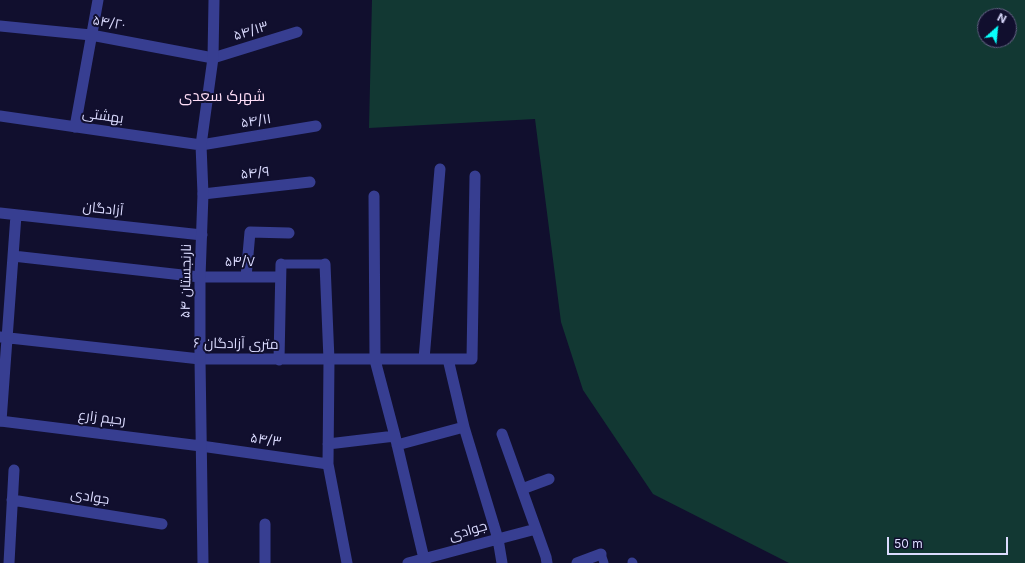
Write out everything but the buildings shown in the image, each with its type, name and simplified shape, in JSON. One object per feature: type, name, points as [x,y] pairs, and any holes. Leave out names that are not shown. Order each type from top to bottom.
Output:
[{"type":"street","points":[[75,127],[98,0]]},
{"type":"street","name":"نارنجستان ۵۴","points":[[203,563],[200,446],[200,277],[204,194],[201,145],[213,58],[214,0]]},
{"type":"street","name":"۵۴/۲۰","points":[[0,26],[91,35],[213,58]]},
{"type":"street","name":"۵۴/۱۳","points":[[213,58],[297,32]]},
{"type":"street","name":"بهشتی","points":[[0,116],[201,145]]},
{"type":"street","name":"۵۴/۱۱","points":[[201,145],[316,126]]},
{"type":"street","points":[[424,359],[440,169]]},
{"type":"street","name":"۶ متری آزادگان","points":[[3,338],[200,360],[472,359],[475,176]]},
{"type":"street","name":"۵۴/۹","points":[[204,194],[310,182]]},
{"type":"street","points":[[374,196],[375,360],[396,440],[424,561]]},
{"type":"street","name":"آزادگان","points":[[0,213],[202,235]]},
{"type":"street","points":[[0,421],[5,298],[13,256],[16,215]]},
{"type":"street","points":[[246,277],[250,232],[289,232]]},
{"type":"street","name":"۵۴/۷","points":[[13,256],[200,277],[280,277]]},
{"type":"street","points":[[279,360],[280,264]]},
{"type":"street","points":[[325,264],[329,360],[328,464],[347,563]]},
{"type":"street","points":[[448,359],[464,428],[498,538],[502,563]]},
{"type":"street","name":"رحیم زارع","points":[[0,421],[200,446]]},
{"type":"street","points":[[328,444],[396,440],[464,428]]},
{"type":"street","points":[[502,434],[547,563]]},
{"type":"street","name":"۵۴/۳","points":[[200,446],[328,464]]},
{"type":"street","points":[[9,563],[14,470]]},
{"type":"street","points":[[522,489],[548,479]]},
{"type":"street","name":"جوادی","points":[[12,500],[162,524]]},
{"type":"street","points":[[265,524],[265,563]]},
{"type":"street","name":"جوادی","points":[[408,563],[424,561],[498,538],[536,529]]},
{"type":"street","points":[[577,563],[603,559]]},
{"type":"lane","points":[[280,264],[325,264]]},
{"type":"green space","points":[[372,0],[1025,0],[1025,563],[789,563],[653,494],[583,390],[561,322],[535,119],[369,128]]},
{"type":"district","name":"شهرک سعدی","points":[[222,96]]}]
